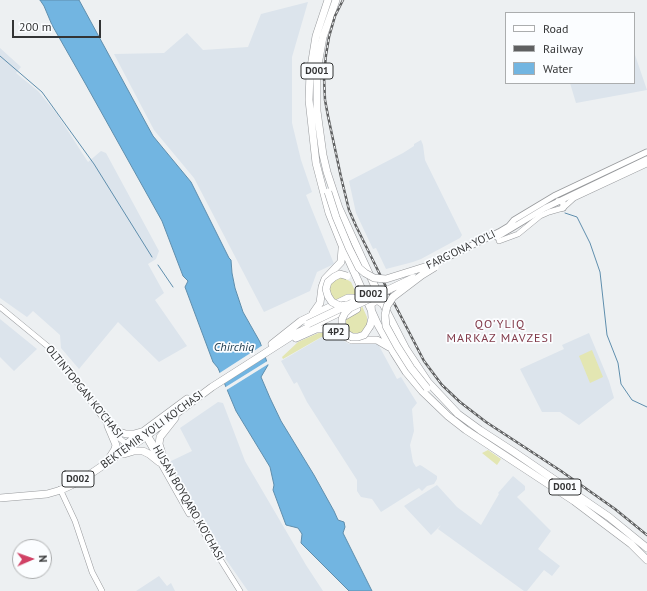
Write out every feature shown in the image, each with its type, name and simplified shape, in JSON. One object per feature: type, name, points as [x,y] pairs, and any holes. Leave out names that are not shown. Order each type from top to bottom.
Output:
[{"type":"highway","name":"D001","points":[[328,0],[317,31],[310,73],[309,100],[318,170],[329,213],[341,244],[360,287],[394,353],[406,372],[419,388],[448,416],[471,433],[633,541],[647,548]]},
{"type":"highway","name":"D001","points":[[336,0],[324,30],[318,64],[316,98],[321,144],[326,172],[335,198],[383,304],[416,365],[428,382],[455,411],[480,430],[603,513],[633,541],[647,560]]},
{"type":"highway","points":[[321,144],[324,174],[328,192],[349,248],[357,265],[363,272],[374,278],[384,279],[434,265]]},
{"type":"highway","name":"4P2","points":[[341,244],[343,252],[341,262],[325,280],[320,304],[310,324],[330,330],[352,340],[377,340],[385,344],[394,353]]},
{"type":"highway","points":[[434,265],[393,297],[387,306],[385,315],[386,326],[394,342],[411,368],[427,388],[443,403],[455,411]]},
{"type":"highway","name":"FARG'ONA YO'LI","points":[[273,346],[310,324],[434,265]]},
{"type":"highway","points":[[373,282],[373,286],[369,290],[364,290],[354,280],[340,274],[328,282],[326,291],[328,298],[334,303],[340,306],[349,306],[342,320],[342,327],[347,334],[354,337],[366,333],[370,326],[372,318],[371,304],[379,300],[383,304]]},
{"type":"highway","points":[[348,298],[353,298],[356,301],[357,306],[354,311],[310,324],[348,298]]},
{"type":"highway","name":"BEKTEMIR YO'LI KO'CHASI","points":[[145,434],[210,385],[273,346]]},
{"type":"highway","name":"BEKTEMIR YO'LI KO'CHASI","points":[[60,489],[89,473],[110,457],[186,406],[210,385]]},
{"type":"highway","points":[[162,462],[159,444],[160,436],[186,406]]},
{"type":"highway","points":[[108,425],[119,432],[126,434],[145,434]]},
{"type":"highway","points":[[108,425],[116,445],[116,448],[110,457]]},
{"type":"highway","name":"BEKTEMIR YO'LI KO'CHASI","points":[[0,497],[60,489],[91,474],[118,456],[129,445]]},
{"type":"highway","points":[[118,456],[134,451],[143,451],[162,462]]},
{"type":"main road","name":"FARG'ONA YO'LI","points":[[434,265],[499,232],[509,226],[514,220],[554,196],[647,152]]},
{"type":"main road","name":"FARG'ONA YO'LI","points":[[434,265],[503,234],[558,201],[647,159]]},
{"type":"main road","points":[[558,201],[563,202],[563,208]]},
{"type":"street","points":[[499,241],[518,234],[545,213],[563,208],[574,198],[647,164]]},
{"type":"street","name":"OLTINTOPGAN KO'CHASI","points":[[0,306],[43,342],[57,356],[108,425],[119,438],[129,445]]},
{"type":"street","name":"HUSAN BOYQARO KO'CHASI","points":[[145,434],[240,591]]},
{"type":"street","name":"HUSAN BOYQARO KO'CHASI","points":[[162,462],[236,591]]},
{"type":"street","points":[[60,489],[75,521],[92,572],[102,591]]},
{"type":"shaded area","points":[[308,2],[292,57],[292,123],[301,160],[312,192],[306,195],[334,264],[317,272],[310,291],[264,312],[194,178],[154,130],[114,54],[164,53],[187,33],[203,50],[248,47],[261,14]]},
{"type":"shaded area","points":[[0,48],[21,67],[16,73],[38,91],[57,114],[88,162],[101,151],[106,153],[159,251],[156,259],[148,264],[164,293],[155,300],[187,346],[159,362],[118,322],[79,369],[61,348],[60,335],[33,311],[27,317],[0,298]]},
{"type":"shaded area","points":[[635,55],[647,90],[576,103],[570,84],[635,84]]},
{"type":"shaded area","points":[[421,140],[425,160],[462,235],[460,238],[421,259],[386,269],[376,248],[373,249],[356,213],[349,181],[403,153]]},
{"type":"shaded area","points":[[0,319],[37,349],[14,371],[0,357]]},
{"type":"shaded area","points":[[329,333],[349,344],[378,344],[397,379],[401,377],[417,403],[412,409],[414,431],[410,445],[413,462],[416,467],[420,465],[437,476],[437,479],[434,484],[427,486],[422,491],[419,488],[381,512],[372,499],[361,497],[357,491],[357,480],[307,402],[297,382],[294,384],[281,361]]},
{"type":"shaded area","points":[[589,333],[609,381],[614,398],[579,425],[560,412],[542,412],[520,369],[564,349],[562,345]]},
{"type":"shaded area","points":[[218,402],[223,403],[245,461],[306,565],[323,591],[248,591],[218,548],[169,462],[192,451],[180,428]]},
{"type":"shaded area","points":[[513,476],[525,486],[525,490],[517,497],[551,531],[538,549],[560,566],[552,576],[544,570],[527,591],[524,591],[438,529],[441,525],[431,535],[404,506],[437,485],[457,507],[481,525],[499,494],[498,493]]},
{"type":"shaded area","points":[[159,576],[167,586],[171,583],[175,591],[136,591]]},
{"type":"green space","points":[[340,277],[351,282],[357,295],[349,294],[335,301],[329,290],[332,282]]},
{"type":"green space","points":[[362,306],[367,317],[367,325],[361,333],[353,334],[346,329],[344,320],[359,312]]},
{"type":"green space","points":[[323,331],[325,335],[283,359],[282,357],[298,342]]},
{"type":"green space","points":[[592,350],[603,377],[590,383],[579,356]]},
{"type":"green space","points":[[488,450],[501,459],[497,465],[482,453]]},
{"type":"water","name":"Chirchiq","points":[[40,0],[79,0],[153,136],[191,182],[231,260],[235,288],[243,312],[260,342],[268,365],[261,377],[270,398],[281,421],[314,475],[338,520],[344,522],[345,527],[343,533],[372,591],[349,591],[301,543],[302,534],[298,528],[286,525],[273,490],[274,485],[270,467],[236,411],[218,368],[213,362],[185,287],[188,281],[183,276],[162,221],[52,25]]},
{"type":"pier","points":[[263,345],[267,356],[223,384],[218,374]]},
{"type":"pier","points":[[269,360],[270,363],[225,391],[224,388]]},
{"type":"waterway","points":[[0,56],[42,92],[94,164],[152,257]]},
{"type":"waterway","points":[[565,213],[577,217],[590,243],[600,272],[607,335],[618,363],[621,384],[632,400],[647,407]]},
{"type":"waterway","points":[[158,265],[173,287]]},
{"type":"railway","points":[[343,0],[335,16],[329,37],[324,77],[325,100],[341,177],[349,210],[356,226],[424,361],[442,385],[460,402],[486,422],[561,471],[615,509],[647,535]]},
{"type":"district","name":"QO'YLIQ MARKAZ MAVZESI","points":[[500,332]]}]
